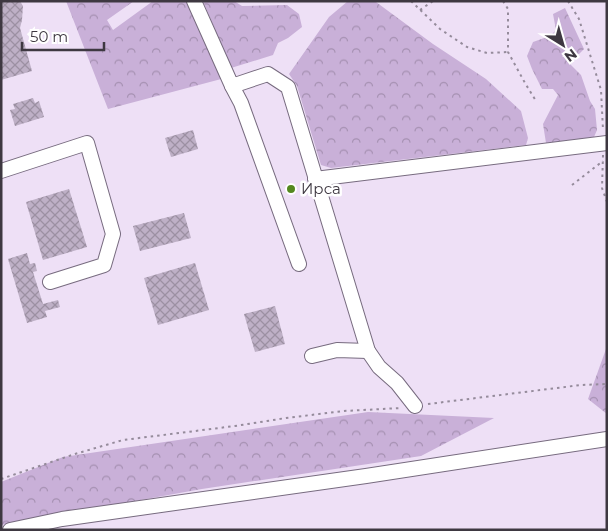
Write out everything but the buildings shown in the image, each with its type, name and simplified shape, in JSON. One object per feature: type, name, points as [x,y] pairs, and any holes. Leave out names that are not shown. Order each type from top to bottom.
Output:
[{"type":"lane","points":[[194,1],[241,103],[299,264]]},
{"type":"lane","points":[[232,86],[268,74],[288,88],[368,351],[379,367],[397,382],[415,406]]},
{"type":"lane","points":[[1,171],[87,143],[113,234],[104,265],[50,282]]},
{"type":"lane","points":[[315,179],[605,143]]},
{"type":"lane","points":[[312,356],[338,350],[368,351]]},
{"type":"lane","points":[[10,530],[62,519],[607,439]]},
{"type":"path","points":[[411,1],[440,29],[467,47],[488,53],[508,52]]},
{"type":"path","points":[[420,10],[433,1]]},
{"type":"path","points":[[503,1],[508,9],[508,52],[524,84],[536,101]]},
{"type":"path","points":[[568,1],[579,19],[601,90],[605,143],[602,188],[607,202]]},
{"type":"path","points":[[572,185],[603,161]]},
{"type":"path","points":[[1,479],[122,440],[344,411],[379,410],[581,385],[607,384]]},
{"type":"green space","points":[[66,1],[134,1],[107,20],[113,30],[153,1],[191,1],[225,78],[108,109]]},
{"type":"green space","points":[[203,1],[234,1],[242,6],[287,5],[299,14],[302,27],[278,43],[273,55],[231,68]]},
{"type":"green space","points":[[348,1],[376,2],[433,44],[486,79],[521,111],[528,138],[526,145],[331,168],[321,165],[297,86],[289,74],[329,17]]},
{"type":"green space","points":[[565,8],[584,49],[578,55],[564,45],[567,61],[581,75],[590,101],[595,109],[597,130],[594,137],[546,143],[543,124],[558,95],[553,89],[542,89],[527,56],[533,42],[550,36],[556,30],[553,14]]},
{"type":"green space","points":[[607,349],[607,414],[588,399]]},
{"type":"green space","points":[[368,412],[494,418],[421,456],[202,489],[1,525],[1,482],[63,457]]},
{"type":"place","name":"Ирса","points":[[291,189]]}]
